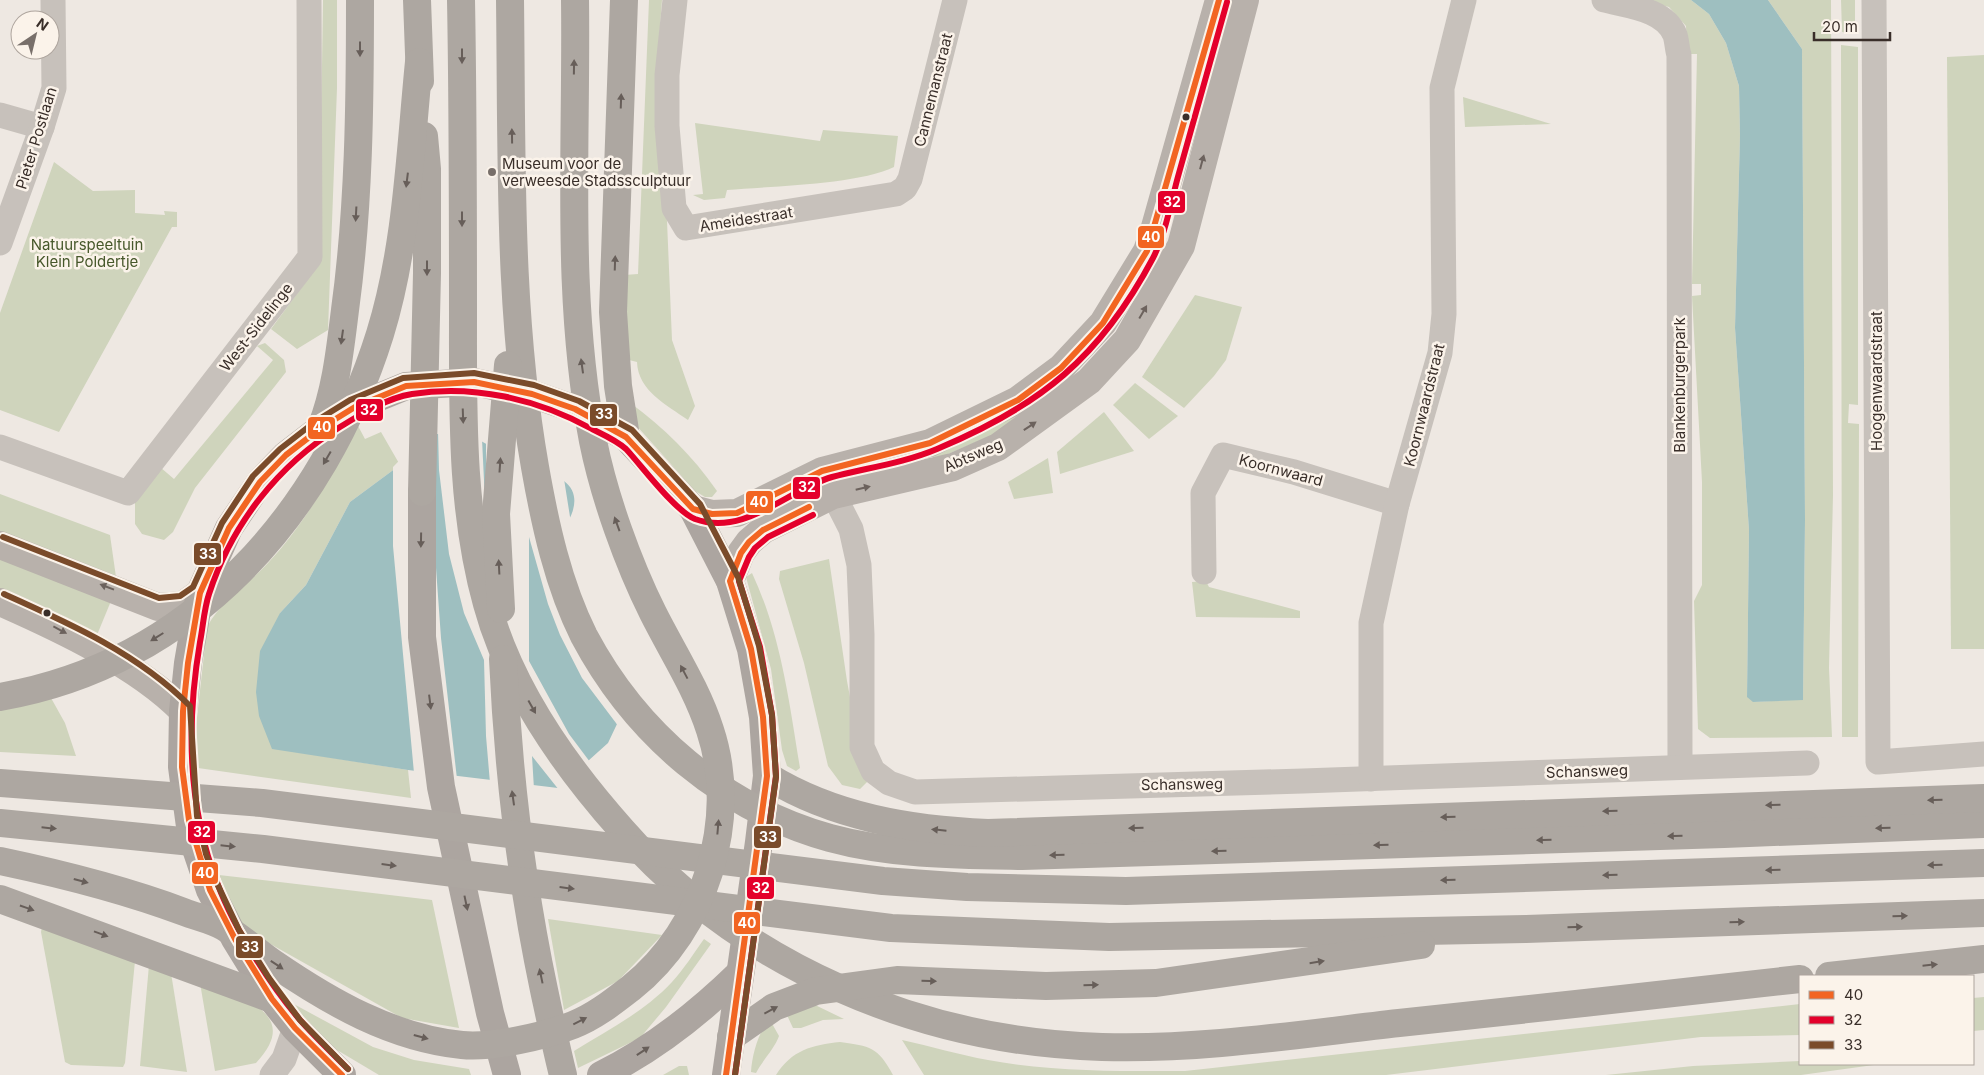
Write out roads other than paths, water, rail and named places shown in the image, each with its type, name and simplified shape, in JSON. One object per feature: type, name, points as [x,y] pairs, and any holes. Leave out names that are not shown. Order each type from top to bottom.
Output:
[{"type":"highway","points":[[321,428],[329,407],[338,360],[355,228],[360,113],[360,0]]},
{"type":"highway","points":[[624,0],[613,312],[618,386],[626,437]]},
{"type":"highway","points":[[417,1],[427,178],[422,492]]},
{"type":"highway","points":[[461,4],[464,439],[471,528],[486,602],[495,630],[511,666],[554,745],[611,818],[647,858],[711,911],[792,965],[869,1002],[906,1014],[971,1030],[1016,1039],[1094,1047],[1154,1047],[1207,1043],[1799,979]]},
{"type":"highway","points":[[510,7],[514,290],[525,407],[543,509],[566,592],[583,634],[617,689],[648,727],[696,771],[760,812],[832,839],[876,847],[958,855],[1022,856],[1984,824]]},
{"type":"highway","points":[[0,862],[36,869],[156,901],[222,926],[302,982],[352,1012],[392,1029],[465,1046],[509,1042],[574,1025],[609,1005],[650,973],[678,938],[704,889],[716,847],[720,773],[710,727],[690,684],[650,608],[604,489],[593,440],[577,333],[573,133],[575,7]]},
{"type":"highway","points":[[0,697],[69,679],[132,652],[180,622],[228,584],[268,543],[310,486],[340,435],[363,383],[381,333],[398,255],[419,62]]},
{"type":"highway","points":[[514,290],[496,514],[506,719],[510,774],[532,934],[563,1075]]},
{"type":"highway","points":[[767,776],[806,796],[856,816],[908,827],[988,834],[1984,798]]},
{"type":"highway","points":[[0,783],[262,803],[883,881],[967,887],[1126,891],[1984,864]]},
{"type":"highway","points":[[0,823],[262,849],[890,928],[1110,937],[1526,929],[1984,913]]},
{"type":"highway","points":[[0,899],[266,990]]},
{"type":"highway","points":[[731,1038],[774,1007],[816,991],[897,980],[1046,986],[1156,983],[1269,969],[1526,929]]},
{"type":"highway","points":[[1838,975],[1984,959]]},
{"type":"main road","points":[[342,1075],[295,1028],[266,990],[235,939],[210,890],[191,834],[182,767],[184,710],[188,663],[200,593],[229,528],[260,482],[286,455],[321,428],[355,407],[406,386],[474,382],[532,394],[574,408],[626,437],[693,508],[730,581],[751,649],[762,707],[767,776],[726,1075]]},
{"type":"main road","points":[[422,492],[422,637],[441,787],[490,1013],[507,1075]]},
{"type":"main road","points":[[601,1075],[629,1060],[674,1029],[740,973]]},
{"type":"street","name":"Pieter Postlaan","points":[[0,243],[54,88],[53,0]]},
{"type":"street","name":"West-Sidelinge","points":[[0,447],[128,493],[310,257],[309,0]]},
{"type":"street","name":"Ameidestraat","points":[[675,0],[667,74],[666,126],[674,208],[686,228],[896,194],[905,188],[910,180]]},
{"type":"street","name":"Cannemanstraat","points":[[910,180],[955,0]]},
{"type":"street","name":"Abtsweg","points":[[693,508],[712,514],[737,513],[827,483],[930,443],[1018,400],[1061,368],[1103,323],[1146,251],[1153,234],[1219,0]]},
{"type":"street","name":"Abtsweg","points":[[730,581],[741,553],[749,542],[827,483],[953,467],[998,447],[1089,381],[1127,340],[1181,246],[1245,0]]},
{"type":"street","name":"Koornwaardstraat","points":[[1371,779],[1371,623],[1397,504],[1440,353],[1444,314],[1442,88],[1464,0]]},
{"type":"street","name":"Blankenburgerpark","points":[[1604,0],[1652,14],[1666,24],[1675,34],[1678,54],[1680,767]]},
{"type":"street","name":"Hoogenwaardstraat","points":[[1874,0],[1878,762],[1984,754]]},
{"type":"street","points":[[0,115],[42,127]]},
{"type":"street","name":"Koornwaard","points":[[1204,572],[1203,493],[1223,455],[1294,472],[1397,504]]},
{"type":"street","name":"Schansweg","points":[[827,483],[851,529],[859,565],[862,635],[862,747],[873,771],[888,784],[915,792],[1371,779],[1807,763]]},
{"type":"street","points":[[0,545],[158,607],[183,605],[200,593]]},
{"type":"street","points":[[0,602],[39,619],[144,677],[167,694],[184,710]]},
{"type":"street","points":[[272,1075],[284,1058],[295,1028]]},
{"type":"water","points":[[1691,0],[1768,0],[1802,49],[1805,520],[1803,700],[1753,702],[1747,697],[1749,530],[1735,328],[1740,136],[1739,86],[1726,43],[1709,14]]},
{"type":"water","points":[[429,434],[456,435],[476,439],[514,461],[546,472],[564,481],[570,487],[573,494],[574,508],[568,522],[559,535],[617,724],[608,743],[558,788],[408,770],[272,749],[259,716],[256,692],[260,651],[280,613],[306,585],[350,502],[400,465]]},
{"type":"place","name":"Museum voor de verweesde Stadssculptuur","points":[[492,172]]},
{"type":"park label","name":"Natuurspeeltuin Klein Poldertje","points":[[87,252]]}]
